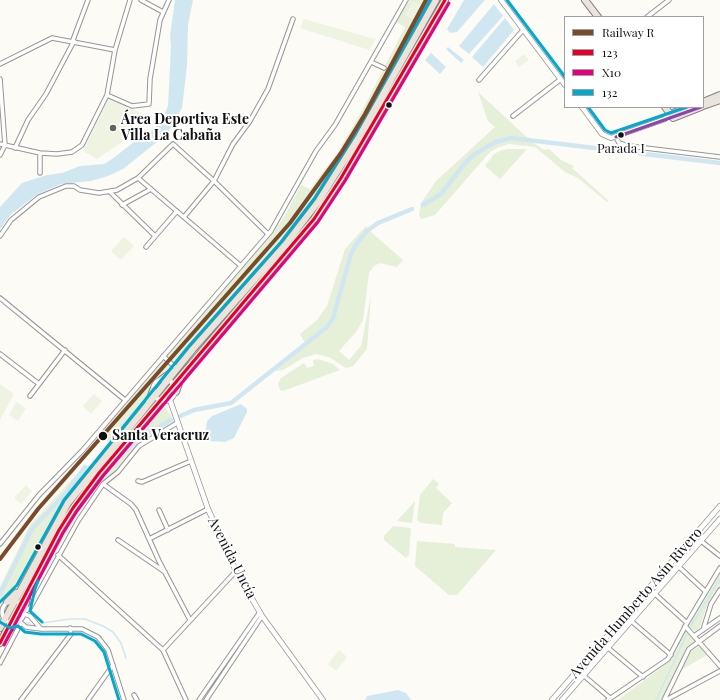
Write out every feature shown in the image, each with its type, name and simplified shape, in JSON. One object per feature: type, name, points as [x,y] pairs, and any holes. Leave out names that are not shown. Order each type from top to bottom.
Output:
[{"type":"highway","points":[[0,643],[11,623],[23,610],[30,587],[59,530],[94,479],[149,409],[154,393],[169,380],[285,245],[318,202],[359,137],[436,0]]},
{"type":"highway","points":[[1,624],[68,504],[94,470],[149,409],[166,401],[174,384],[314,219],[341,178],[445,0]]},
{"type":"highway","points":[[585,0],[597,16]]},
{"type":"highway","points":[[704,102],[720,95]]},
{"type":"highway","points":[[704,106],[720,100]]},
{"type":"highway","points":[[665,108],[669,117]]},
{"type":"highway","points":[[669,117],[687,108]]},
{"type":"highway","points":[[669,117],[699,108]]},
{"type":"highway","points":[[162,379],[177,369]]},
{"type":"highway","points":[[176,392],[182,375]]},
{"type":"highway","points":[[7,602],[21,588]]},
{"type":"highway","points":[[1,614],[1,624]]},
{"type":"highway","points":[[6,632],[19,622]]},
{"type":"street","points":[[16,148],[28,120],[46,94],[73,41],[88,0]]},
{"type":"street","points":[[0,144],[40,153],[57,154],[72,152],[82,145],[107,95],[115,50],[130,0]]},
{"type":"street","points":[[142,0],[163,12]]},
{"type":"street","points":[[107,95],[132,106],[148,104],[150,79],[160,20],[169,0]]},
{"type":"street","points":[[0,544],[39,495],[82,451],[268,234],[289,201],[316,151],[335,125],[406,0]]},
{"type":"street","points":[[501,0],[563,81],[513,116]]},
{"type":"street","points":[[648,16],[667,1]]},
{"type":"street","points":[[184,217],[214,181],[233,144],[250,121],[268,89],[293,19]]},
{"type":"street","points":[[479,80],[523,30]]},
{"type":"street","points":[[0,64],[52,38],[115,50]]},
{"type":"street","points":[[371,62],[384,68]]},
{"type":"street","points":[[0,79],[5,145],[0,155]]},
{"type":"street","points":[[583,108],[602,134],[611,138],[669,117]]},
{"type":"street","points":[[616,137],[619,143],[629,146],[719,157]]},
{"type":"street","points":[[0,236],[11,220],[39,197],[66,186],[74,186],[80,190],[98,193],[110,192],[129,184],[138,178],[173,144],[214,181],[268,234]]},
{"type":"street","points":[[40,153],[40,173]]},
{"type":"street","points":[[138,178],[241,266]]},
{"type":"street","points":[[122,205],[151,189]]},
{"type":"street","points":[[110,192],[155,236]]},
{"type":"street","points":[[146,247],[177,211]]},
{"type":"street","points":[[0,298],[125,400]]},
{"type":"street","points":[[30,396],[65,350]]},
{"type":"street","points":[[0,354],[38,384]]},
{"type":"street","points":[[163,356],[177,369]]},
{"type":"street","points":[[162,379],[169,380],[174,384],[176,392],[166,401],[154,393],[156,383],[162,379]]},
{"type":"street","name":"Avenida Uncía","points":[[166,401],[177,423],[208,509],[236,571],[261,614],[323,700]]},
{"type":"street","points":[[23,610],[30,608],[83,512],[103,484],[118,472],[139,446],[177,423]]},
{"type":"street","points":[[138,480],[142,482],[191,461]]},
{"type":"street","points":[[103,484],[131,504],[136,510],[190,620]]},
{"type":"street","name":"Avenida Humberto Asín Rivero","points":[[554,698],[720,506]]},
{"type":"street","points":[[150,539],[208,509]]},
{"type":"street","points":[[159,510],[168,530]]},
{"type":"street","name":"Avenida Humberto Asín Rivero","points":[[562,700],[630,620],[655,594],[720,519]]},
{"type":"street","points":[[118,540],[166,572]]},
{"type":"street","points":[[701,541],[720,556]]},
{"type":"street","points":[[58,555],[163,650],[186,700]]},
{"type":"street","points":[[678,566],[705,591]]},
{"type":"street","points":[[583,675],[609,699],[643,678],[668,660],[686,624],[720,568]]},
{"type":"street","points":[[163,650],[236,571]]},
{"type":"street","points":[[703,630],[711,604],[720,590]]},
{"type":"street","points":[[655,594],[686,624],[694,636],[720,666]]},
{"type":"street","points":[[1,614],[2,607],[7,602],[14,601],[41,629]]},
{"type":"street","points":[[0,662],[23,610]]},
{"type":"street","points":[[199,700],[229,653],[261,614]]},
{"type":"street","points":[[206,700],[261,614]]},
{"type":"street","points":[[694,636],[720,618]]},
{"type":"street","points":[[630,620],[671,655]]},
{"type":"street","points":[[1,624],[19,622],[26,627],[41,629],[70,628],[86,630],[98,637],[108,650],[124,700]]},
{"type":"street","points":[[665,700],[689,649],[720,626]]},
{"type":"street","points":[[21,700],[71,634],[70,628]]},
{"type":"street","points":[[607,647],[643,678]]},
{"type":"street","points":[[88,700],[113,665]]},
{"type":"street","points":[[665,700],[720,671]]},
{"type":"street","points":[[134,695],[137,700]]},
{"type":"street","points":[[554,698],[562,700]]},
{"type":"green space","points":[[410,0],[430,0],[344,156],[317,195],[216,318],[210,322],[166,375],[156,381],[147,399],[109,442],[98,434],[271,235],[284,217],[301,185],[310,189],[338,152],[364,107],[405,27],[396,22]]},
{"type":"green space","points":[[438,0],[441,0],[365,133],[323,202],[298,236],[174,380],[190,357],[307,220]]},
{"type":"green space","points":[[413,1],[421,5],[413,19],[405,15]]},
{"type":"green space","points":[[304,19],[376,39],[369,50],[300,28]]},
{"type":"green space","points":[[524,54],[529,60],[519,67],[515,61]]},
{"type":"green space","points":[[478,92],[532,142],[544,150],[549,149],[561,160],[574,166],[572,168],[609,201],[607,202],[578,178],[565,172],[535,147],[509,144],[490,152],[435,215],[422,219],[419,216],[421,203],[436,181],[495,127],[488,121]]},
{"type":"green space","name":"Área Deportiva Este Villa La Cabaña","points":[[109,98],[143,114],[122,142],[97,159],[83,151]]},
{"type":"green space","points":[[527,149],[500,179],[485,166],[494,154],[502,150]]},
{"type":"green space","points":[[366,226],[368,229],[353,247],[348,257],[332,315],[326,325],[305,343],[300,334],[317,320],[327,306],[345,249]]},
{"type":"green space","points":[[370,231],[403,260],[397,267],[380,263],[374,266],[369,273],[363,320],[356,332],[339,351],[349,360],[361,346],[371,295],[367,349],[353,366],[346,368],[329,357],[316,354],[303,358],[283,370],[275,371],[328,328],[333,320],[352,255],[357,246]]},
{"type":"green space","points":[[124,237],[134,246],[121,260],[111,251]]},
{"type":"green space","points":[[318,359],[333,364],[340,370],[283,391],[280,390],[278,384],[281,378],[304,363],[307,368],[314,366],[313,360]]},
{"type":"green space","points":[[0,384],[14,394],[0,420]]},
{"type":"green space","points":[[94,394],[102,401],[91,414],[83,406]]},
{"type":"green space","points":[[16,402],[26,408],[18,421],[9,415]]},
{"type":"green space","points":[[165,407],[172,418],[132,439],[159,408]]},
{"type":"green space","points":[[173,420],[174,422],[141,441],[117,470],[104,479],[84,504],[31,595],[56,547],[96,484],[138,440]]},
{"type":"green space","points":[[87,463],[69,488],[31,528],[0,592],[0,587],[30,525]]},
{"type":"green space","points":[[89,465],[91,467],[63,504],[23,571],[13,593],[0,605],[0,598],[32,532],[61,501]]},
{"type":"green space","points":[[433,479],[439,484],[436,488],[452,503],[443,513],[442,525],[421,523],[417,520],[420,495]]},
{"type":"green space","points":[[26,485],[32,491],[21,504],[14,498]]},
{"type":"green space","points":[[415,501],[412,523],[397,521]]},
{"type":"green space","points":[[393,526],[411,528],[409,555],[406,558],[384,540],[384,536]]},
{"type":"green space","points":[[417,541],[455,544],[455,547],[496,550],[457,595],[449,595],[415,566]]},
{"type":"green space","points":[[720,573],[720,587],[706,608],[700,628],[696,632],[688,626]]},
{"type":"green space","points":[[686,631],[695,641],[687,647],[661,700],[618,700],[670,661]]},
{"type":"green space","points":[[699,646],[707,655],[681,670],[691,652]]},
{"type":"green space","points":[[339,650],[347,657],[336,671],[328,664]]},
{"type":"water","points":[[175,0],[193,0],[188,25],[187,66],[182,108],[167,134],[123,169],[108,176],[91,181],[61,184],[38,194],[11,214],[0,229],[0,207],[22,183],[47,175],[62,173],[80,166],[104,164],[138,139],[152,131],[162,120],[168,106],[171,46],[170,36]]},
{"type":"water","points":[[464,0],[485,0],[457,32],[450,33],[447,29]]},
{"type":"water","points":[[494,4],[503,16],[469,54],[459,46]]},
{"type":"water","points":[[505,18],[514,30],[483,67],[472,57]]},
{"type":"water","points":[[448,47],[464,60],[461,63],[446,49]]},
{"type":"water","points":[[431,53],[446,67],[440,74],[425,60]]},
{"type":"water","points":[[241,404],[247,409],[247,412],[234,438],[225,442],[209,441],[206,429],[207,421],[212,416]]},
{"type":"water","points":[[398,690],[406,693],[411,700],[365,700],[367,696]]},
{"type":"waterway","points":[[423,205],[441,194],[465,163],[476,153],[496,142],[511,138],[720,163]]},
{"type":"waterway","points":[[178,417],[194,410],[231,403],[327,327],[333,318],[351,254],[355,246],[367,231],[378,223],[412,209]]},
{"type":"waterway","points":[[114,463],[137,439],[171,420]]},
{"type":"waterway","points":[[0,594],[32,529],[68,491],[85,467]]},
{"type":"waterway","points":[[691,626],[720,579]]},
{"type":"waterway","points":[[42,623],[70,619],[85,619],[103,626],[113,632],[121,643],[126,658]]},
{"type":"waterway","points":[[656,700],[687,634]]},
{"type":"rail line","name":"R","points":[[0,559],[38,509],[290,223],[341,153],[365,114],[426,0]]},
{"type":"transit line","name":"132","points":[[0,602],[17,585],[64,500],[189,346],[281,242],[314,199],[355,134],[430,0]]},
{"type":"transit line","name":"123","points":[[0,643],[59,530],[73,508],[99,473],[314,219],[341,178],[445,0]]},
{"type":"transit line","name":"132","points":[[507,0],[564,76]]},
{"type":"transit line","name":"X10","points":[[4,645],[63,533],[77,511],[103,476],[318,222],[345,181],[449,3]]},
{"type":"transit line","name":"132","points":[[589,108],[605,130],[611,133],[684,108]]},
{"type":"transit line","points":[[616,137],[698,108]]},
{"type":"transit line","name":"132","points":[[38,581],[30,611],[42,622]]},
{"type":"transit line","name":"132","points":[[0,622],[10,628],[18,626],[25,632],[41,634],[81,634],[95,641],[104,652],[119,700]]},
{"type":"place","name":"Área Deportiva Este Villa La Cabaña","points":[[113,128]]},
{"type":"place","name":"Parada I","points":[[621,135]]},
{"type":"place","name":"Santa Veracruz","points":[[103,436]]}]
